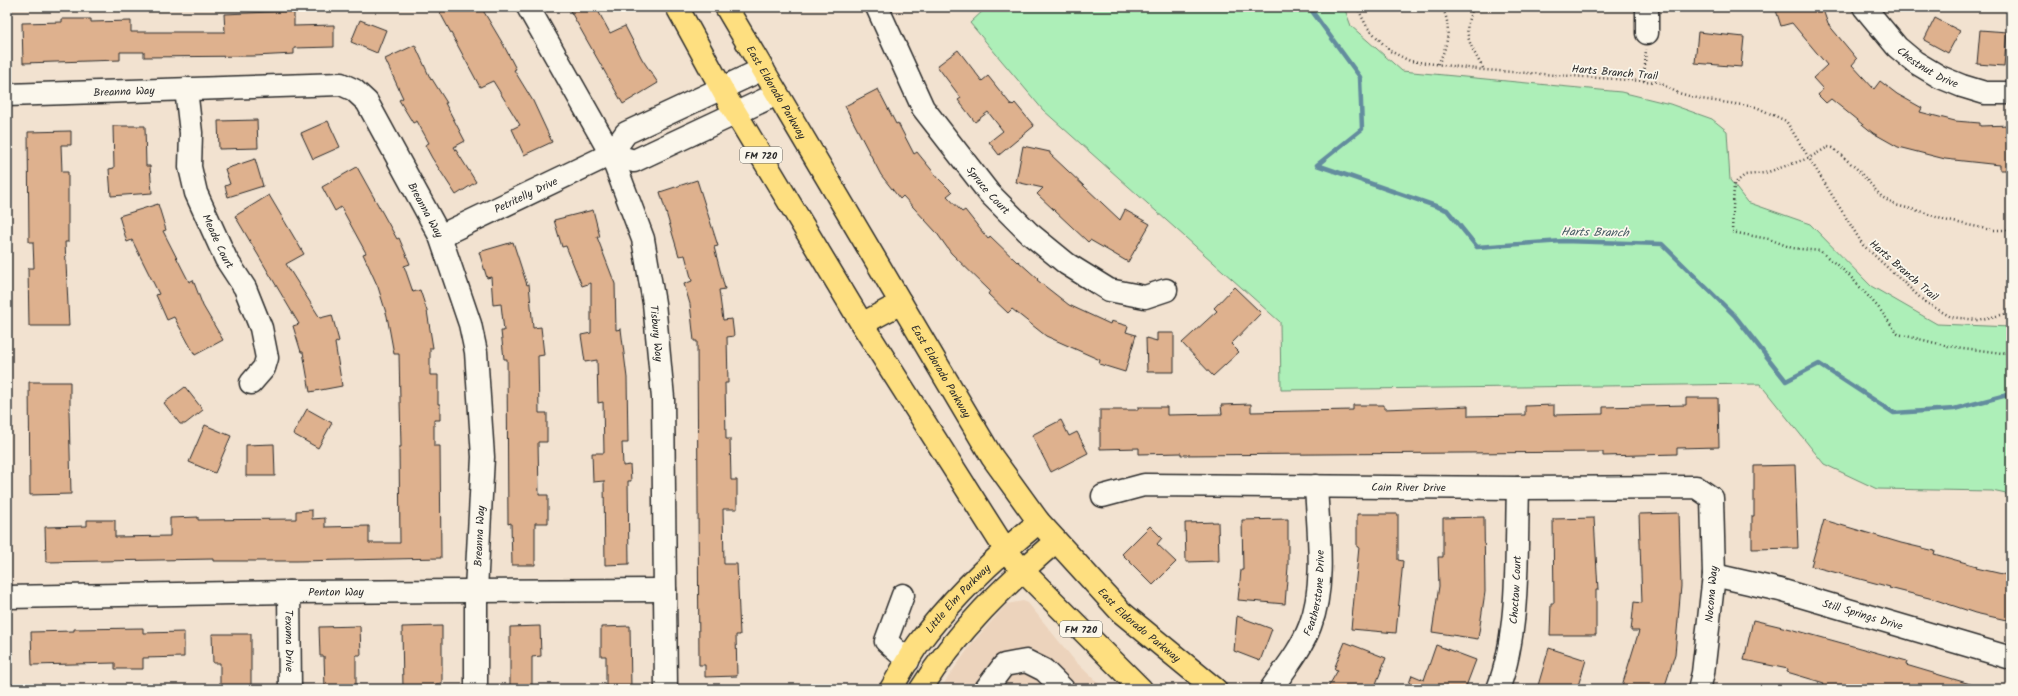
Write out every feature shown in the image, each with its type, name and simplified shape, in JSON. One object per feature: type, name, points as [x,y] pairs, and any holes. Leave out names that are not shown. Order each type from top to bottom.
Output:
[{"type":"main road","name":"FM 720","points":[[677,7],[736,113],[862,324],[1005,549],[1022,570],[1140,689]]},
{"type":"main road","name":"East Eldorado Parkway","points":[[726,7],[992,457],[1039,522],[1121,612],[1215,689]]},
{"type":"main road","points":[[862,324],[901,303]]},
{"type":"main road","name":"Little Elm Parkway","points":[[891,689],[918,645],[964,590],[1005,549],[1039,522]]},
{"type":"main road","points":[[921,689],[936,665],[987,603],[1056,541]]},
{"type":"street","name":"Tisbury Way","points":[[528,7],[612,154],[643,239],[654,303],[663,398],[666,689]]},
{"type":"street","name":"Spruce Court","points":[[877,7],[923,108],[988,193],[1029,233],[1067,264],[1109,290],[1145,297],[1166,290]]},
{"type":"street","points":[[1647,7],[1647,33]]},
{"type":"street","name":"Chestnut Drive","points":[[1864,7],[1897,47],[1915,62],[1940,77],[1985,93],[2011,93]]},
{"type":"street","points":[[763,69],[626,133],[612,154],[634,161],[777,94]]},
{"type":"street","name":"Breanna Way","points":[[7,95],[341,84],[354,90],[367,102],[440,236],[470,324],[476,352],[483,457],[476,590],[476,689]]},
{"type":"street","name":"Meade Court","points":[[186,89],[191,133],[190,167],[196,193],[226,259],[245,288],[260,328],[267,358],[264,368],[251,383]]},
{"type":"street","name":"Petritelly Drive","points":[[440,236],[612,154]]},
{"type":"street","name":"Cain River Drive","points":[[1103,496],[1144,485],[1518,488],[1696,487],[1712,498]]},
{"type":"street","name":"Featherstone Drive","points":[[1271,689],[1297,653],[1310,626],[1317,602],[1319,578],[1316,486]]},
{"type":"street","name":"Choctaw Court","points":[[1498,689],[1503,676],[1514,612],[1518,488]]},
{"type":"street","name":"Nocona Way","points":[[1698,689],[1703,673],[1714,575],[1712,498]]},
{"type":"street","name":"Still Springs Drive","points":[[1714,575],[1780,590],[2011,658]]},
{"type":"street","name":"Penton Way","points":[[7,597],[476,590],[665,590]]},
{"type":"street","name":"Texoma Drive","points":[[289,592],[290,689]]},
{"type":"street","points":[[903,595],[886,641],[908,661]]},
{"type":"street","points":[[986,689],[1004,665],[1026,662],[1044,670],[1063,689]]},
{"type":"path","name":"Harts Branch Trail","points":[[1357,7],[1367,27],[1390,51],[1410,61],[1484,70],[1658,82],[1678,93],[1701,99],[1756,107],[1786,121],[1862,245],[1925,302],[1951,317],[1977,320],[2011,313]]},
{"type":"path","points":[[1438,64],[1445,53],[1448,30],[1443,7],[1473,9],[1468,18],[1466,33],[1484,70]]},
{"type":"path","points":[[1644,81],[1647,33]]},
{"type":"path","points":[[2011,230],[1992,230],[1949,221],[1923,212],[1895,205],[1882,197],[1857,168],[1834,148],[1828,148],[1809,158],[1765,173],[1745,175],[1734,184],[1732,232],[1769,239],[1792,248],[1820,251],[1848,274],[1878,307],[1898,334],[1948,346],[2011,352]]},
{"type":"shaded area","points":[[1023,601],[1028,603],[1075,661],[1104,689],[940,689],[973,642],[1007,604]]},
{"type":"green space","points":[[987,7],[1344,7],[1351,26],[1402,71],[1621,92],[1670,104],[1712,119],[1727,131],[1730,180],[1747,202],[1810,224],[1871,286],[1937,324],[2011,327],[2011,495],[1992,491],[1877,489],[1824,464],[1760,384],[1281,390],[1280,322],[1043,110],[970,23]]},
{"type":"building","points":[[437,7],[481,7],[503,44],[516,69],[514,70],[533,101],[552,142],[524,155],[512,129],[520,125],[493,81],[480,87]]},
{"type":"building","points":[[568,7],[596,7],[610,33],[625,26],[642,59],[658,83],[623,104]]},
{"type":"building","points":[[1775,7],[1822,7],[1828,24],[1857,59],[1852,65],[1874,89],[1880,81],[1897,94],[1922,108],[1920,112],[1955,121],[1980,123],[1980,126],[2011,125],[2011,170],[2000,170],[2000,165],[1945,159],[1898,147],[1873,133],[1831,99],[1826,103],[1818,95],[1823,89],[1813,78],[1827,65],[1792,23],[1781,26]]},
{"type":"building","points":[[294,11],[294,26],[334,25],[334,47],[294,48],[294,54],[254,56],[144,57],[144,52],[120,52],[120,60],[23,63],[22,23],[62,22],[62,19],[91,19],[91,22],[131,21],[131,32],[225,32],[224,14]]},
{"type":"building","points":[[1935,18],[1960,31],[1948,53],[1924,40]]},
{"type":"building","points":[[360,20],[386,30],[377,53],[351,42]]},
{"type":"building","points":[[1980,30],[2007,32],[2004,66],[1977,64]]},
{"type":"building","points":[[1698,32],[1744,37],[1741,67],[1695,63]]},
{"type":"building","points":[[415,45],[431,80],[432,79],[447,103],[445,103],[465,141],[454,147],[476,182],[456,195],[425,145],[429,143],[417,121],[413,123],[399,100],[403,98],[385,59]]},
{"type":"building","points":[[958,50],[982,81],[988,76],[1012,106],[1015,103],[1034,126],[999,155],[989,142],[1003,131],[988,112],[975,122],[958,100],[961,98],[937,66]]},
{"type":"building","points":[[878,89],[896,124],[898,123],[914,154],[917,152],[939,179],[952,192],[947,196],[962,212],[965,210],[988,239],[990,236],[1017,262],[1018,261],[1038,279],[1037,280],[1069,305],[1110,324],[1111,321],[1128,326],[1126,332],[1136,335],[1125,372],[1099,364],[1100,360],[1046,336],[1012,309],[1008,313],[988,294],[990,291],[951,253],[936,232],[903,196],[900,199],[881,175],[845,106]]},
{"type":"building","points":[[257,120],[258,148],[219,149],[218,121]]},
{"type":"building","points":[[328,121],[340,147],[313,159],[301,133]]},
{"type":"building","points":[[113,126],[145,126],[146,166],[150,166],[152,193],[111,196],[109,169],[114,168]]},
{"type":"building","points":[[71,131],[71,145],[61,145],[62,172],[68,172],[68,242],[65,242],[69,326],[29,326],[28,268],[34,268],[33,242],[29,242],[28,132]]},
{"type":"building","points":[[1023,146],[1050,152],[1050,154],[1120,220],[1125,210],[1150,224],[1128,262],[1090,240],[1088,242],[1037,194],[1043,188],[1016,182]]},
{"type":"building","points":[[255,159],[263,186],[228,197],[225,186],[230,184],[225,169]]},
{"type":"building","points":[[357,167],[397,239],[399,238],[410,264],[404,266],[413,292],[420,290],[427,311],[433,348],[430,348],[430,375],[438,375],[438,404],[440,404],[440,420],[434,420],[434,446],[440,446],[441,558],[297,561],[213,561],[213,559],[46,562],[45,527],[87,526],[87,520],[115,520],[115,537],[170,536],[170,518],[198,517],[198,520],[296,519],[296,511],[312,510],[312,519],[325,518],[325,527],[369,526],[369,543],[400,543],[399,447],[401,447],[399,354],[394,354],[387,316],[378,287],[363,254],[366,253],[341,207],[335,211],[322,187]]},
{"type":"building","points":[[697,180],[718,246],[714,247],[725,289],[719,290],[723,320],[732,319],[734,336],[727,337],[728,383],[725,383],[726,439],[730,439],[731,480],[737,480],[737,509],[723,509],[724,564],[737,564],[740,635],[736,635],[737,676],[705,677],[705,665],[699,665],[697,341],[694,341],[690,304],[684,284],[692,281],[685,255],[679,256],[660,192]]},
{"type":"building","points":[[269,195],[304,254],[286,264],[320,318],[332,315],[339,341],[335,343],[342,386],[310,392],[303,352],[301,352],[293,326],[299,324],[235,216]]},
{"type":"building","points":[[158,204],[166,230],[163,231],[189,282],[193,280],[203,306],[223,340],[195,355],[174,317],[167,320],[156,295],[159,294],[132,240],[127,242],[119,216]]},
{"type":"building","points":[[593,210],[600,237],[597,237],[615,284],[616,330],[621,329],[627,378],[628,443],[622,443],[623,466],[630,465],[631,481],[628,481],[629,564],[605,565],[604,481],[593,482],[592,453],[604,453],[603,402],[598,403],[597,360],[585,362],[581,335],[591,333],[591,283],[582,286],[566,246],[562,247],[554,220]]},
{"type":"building","points":[[513,242],[527,285],[529,284],[533,328],[541,327],[544,355],[538,356],[539,413],[547,413],[547,442],[538,442],[539,495],[548,495],[548,523],[535,523],[535,565],[512,565],[511,523],[508,524],[507,359],[504,359],[501,331],[504,331],[501,304],[493,305],[491,277],[487,278],[479,252]]},
{"type":"building","points":[[1234,287],[1261,313],[1231,344],[1239,352],[1213,376],[1182,343],[1217,311],[1214,308]]},
{"type":"building","points":[[1157,333],[1174,333],[1174,372],[1147,372],[1146,338],[1157,341]]},
{"type":"building","points":[[29,382],[70,382],[69,410],[71,494],[30,495]]},
{"type":"building","points":[[185,387],[203,410],[185,424],[180,424],[164,403]]},
{"type":"building","points":[[1686,398],[1718,398],[1719,447],[1677,448],[1677,454],[1603,456],[1603,452],[1181,455],[1181,453],[1139,454],[1139,448],[1100,449],[1100,410],[1138,410],[1138,407],[1167,407],[1167,415],[1222,414],[1221,405],[1251,404],[1251,412],[1353,410],[1353,405],[1384,405],[1384,409],[1468,406],[1468,416],[1525,415],[1525,406],[1554,405],[1554,415],[1603,414],[1603,407],[1686,405]]},
{"type":"building","points":[[307,409],[332,423],[318,448],[293,434]]},
{"type":"building","points":[[1061,420],[1069,436],[1077,432],[1088,453],[1051,472],[1032,435]]},
{"type":"building","points":[[205,425],[231,436],[215,473],[189,462]]},
{"type":"building","points":[[274,444],[275,476],[246,476],[246,445]]},
{"type":"building","points":[[1795,465],[1798,548],[1752,549],[1752,516],[1754,516],[1754,466]]},
{"type":"building","points":[[1679,513],[1681,586],[1675,654],[1664,689],[1621,689],[1639,631],[1631,631],[1634,602],[1642,603],[1639,514]]},
{"type":"building","points":[[1357,514],[1398,514],[1398,560],[1403,561],[1396,633],[1351,629],[1359,547],[1357,547]]},
{"type":"building","points":[[1484,517],[1485,592],[1478,639],[1432,632],[1439,586],[1438,557],[1443,557],[1443,518]]},
{"type":"building","points":[[1594,518],[1598,590],[1596,590],[1596,635],[1550,635],[1551,603],[1554,603],[1553,519]]},
{"type":"building","points":[[1288,519],[1288,567],[1285,604],[1238,600],[1241,570],[1243,570],[1242,520]]},
{"type":"building","points":[[1824,520],[1901,543],[1935,551],[1934,554],[1977,566],[1976,568],[2011,576],[2011,621],[1975,613],[1933,599],[1811,566]]},
{"type":"building","points":[[1218,522],[1219,561],[1186,562],[1185,523]]},
{"type":"building","points":[[1150,526],[1162,538],[1157,544],[1176,562],[1153,585],[1122,554]]},
{"type":"building","points":[[1237,616],[1272,629],[1260,661],[1234,651]]},
{"type":"building","points":[[1753,620],[1907,661],[1906,665],[1977,686],[1977,689],[1839,689],[1823,685],[1824,683],[1787,672],[1788,669],[1744,660]]},
{"type":"building","points":[[360,626],[361,655],[356,655],[356,689],[325,689],[324,656],[320,656],[319,627]]},
{"type":"building","points":[[442,626],[442,683],[436,684],[436,689],[403,689],[402,627]]},
{"type":"building","points":[[540,626],[541,656],[532,657],[532,689],[510,689],[510,627]]},
{"type":"building","points":[[630,626],[631,689],[606,689],[606,656],[601,656],[601,627]]},
{"type":"building","points":[[143,628],[143,633],[184,632],[184,657],[143,658],[143,669],[115,669],[115,663],[32,665],[31,632],[74,631],[74,629]]},
{"type":"building","points":[[212,634],[251,634],[251,689],[220,689],[220,663],[213,663]]},
{"type":"building","points":[[1345,642],[1386,658],[1374,689],[1327,689],[1338,670],[1334,669]]},
{"type":"building","points":[[1436,645],[1476,660],[1465,689],[1407,689],[1412,675],[1424,680]]},
{"type":"building","points":[[1549,648],[1586,660],[1577,689],[1537,689]]},
{"type":"waterway","name":"Harts Branch","points":[[1309,7],[1360,77],[1362,129],[1317,165],[1447,210],[1477,247],[1563,241],[1662,244],[1735,316],[1786,381],[1819,364],[1894,413],[1954,409],[2011,394]]}]
